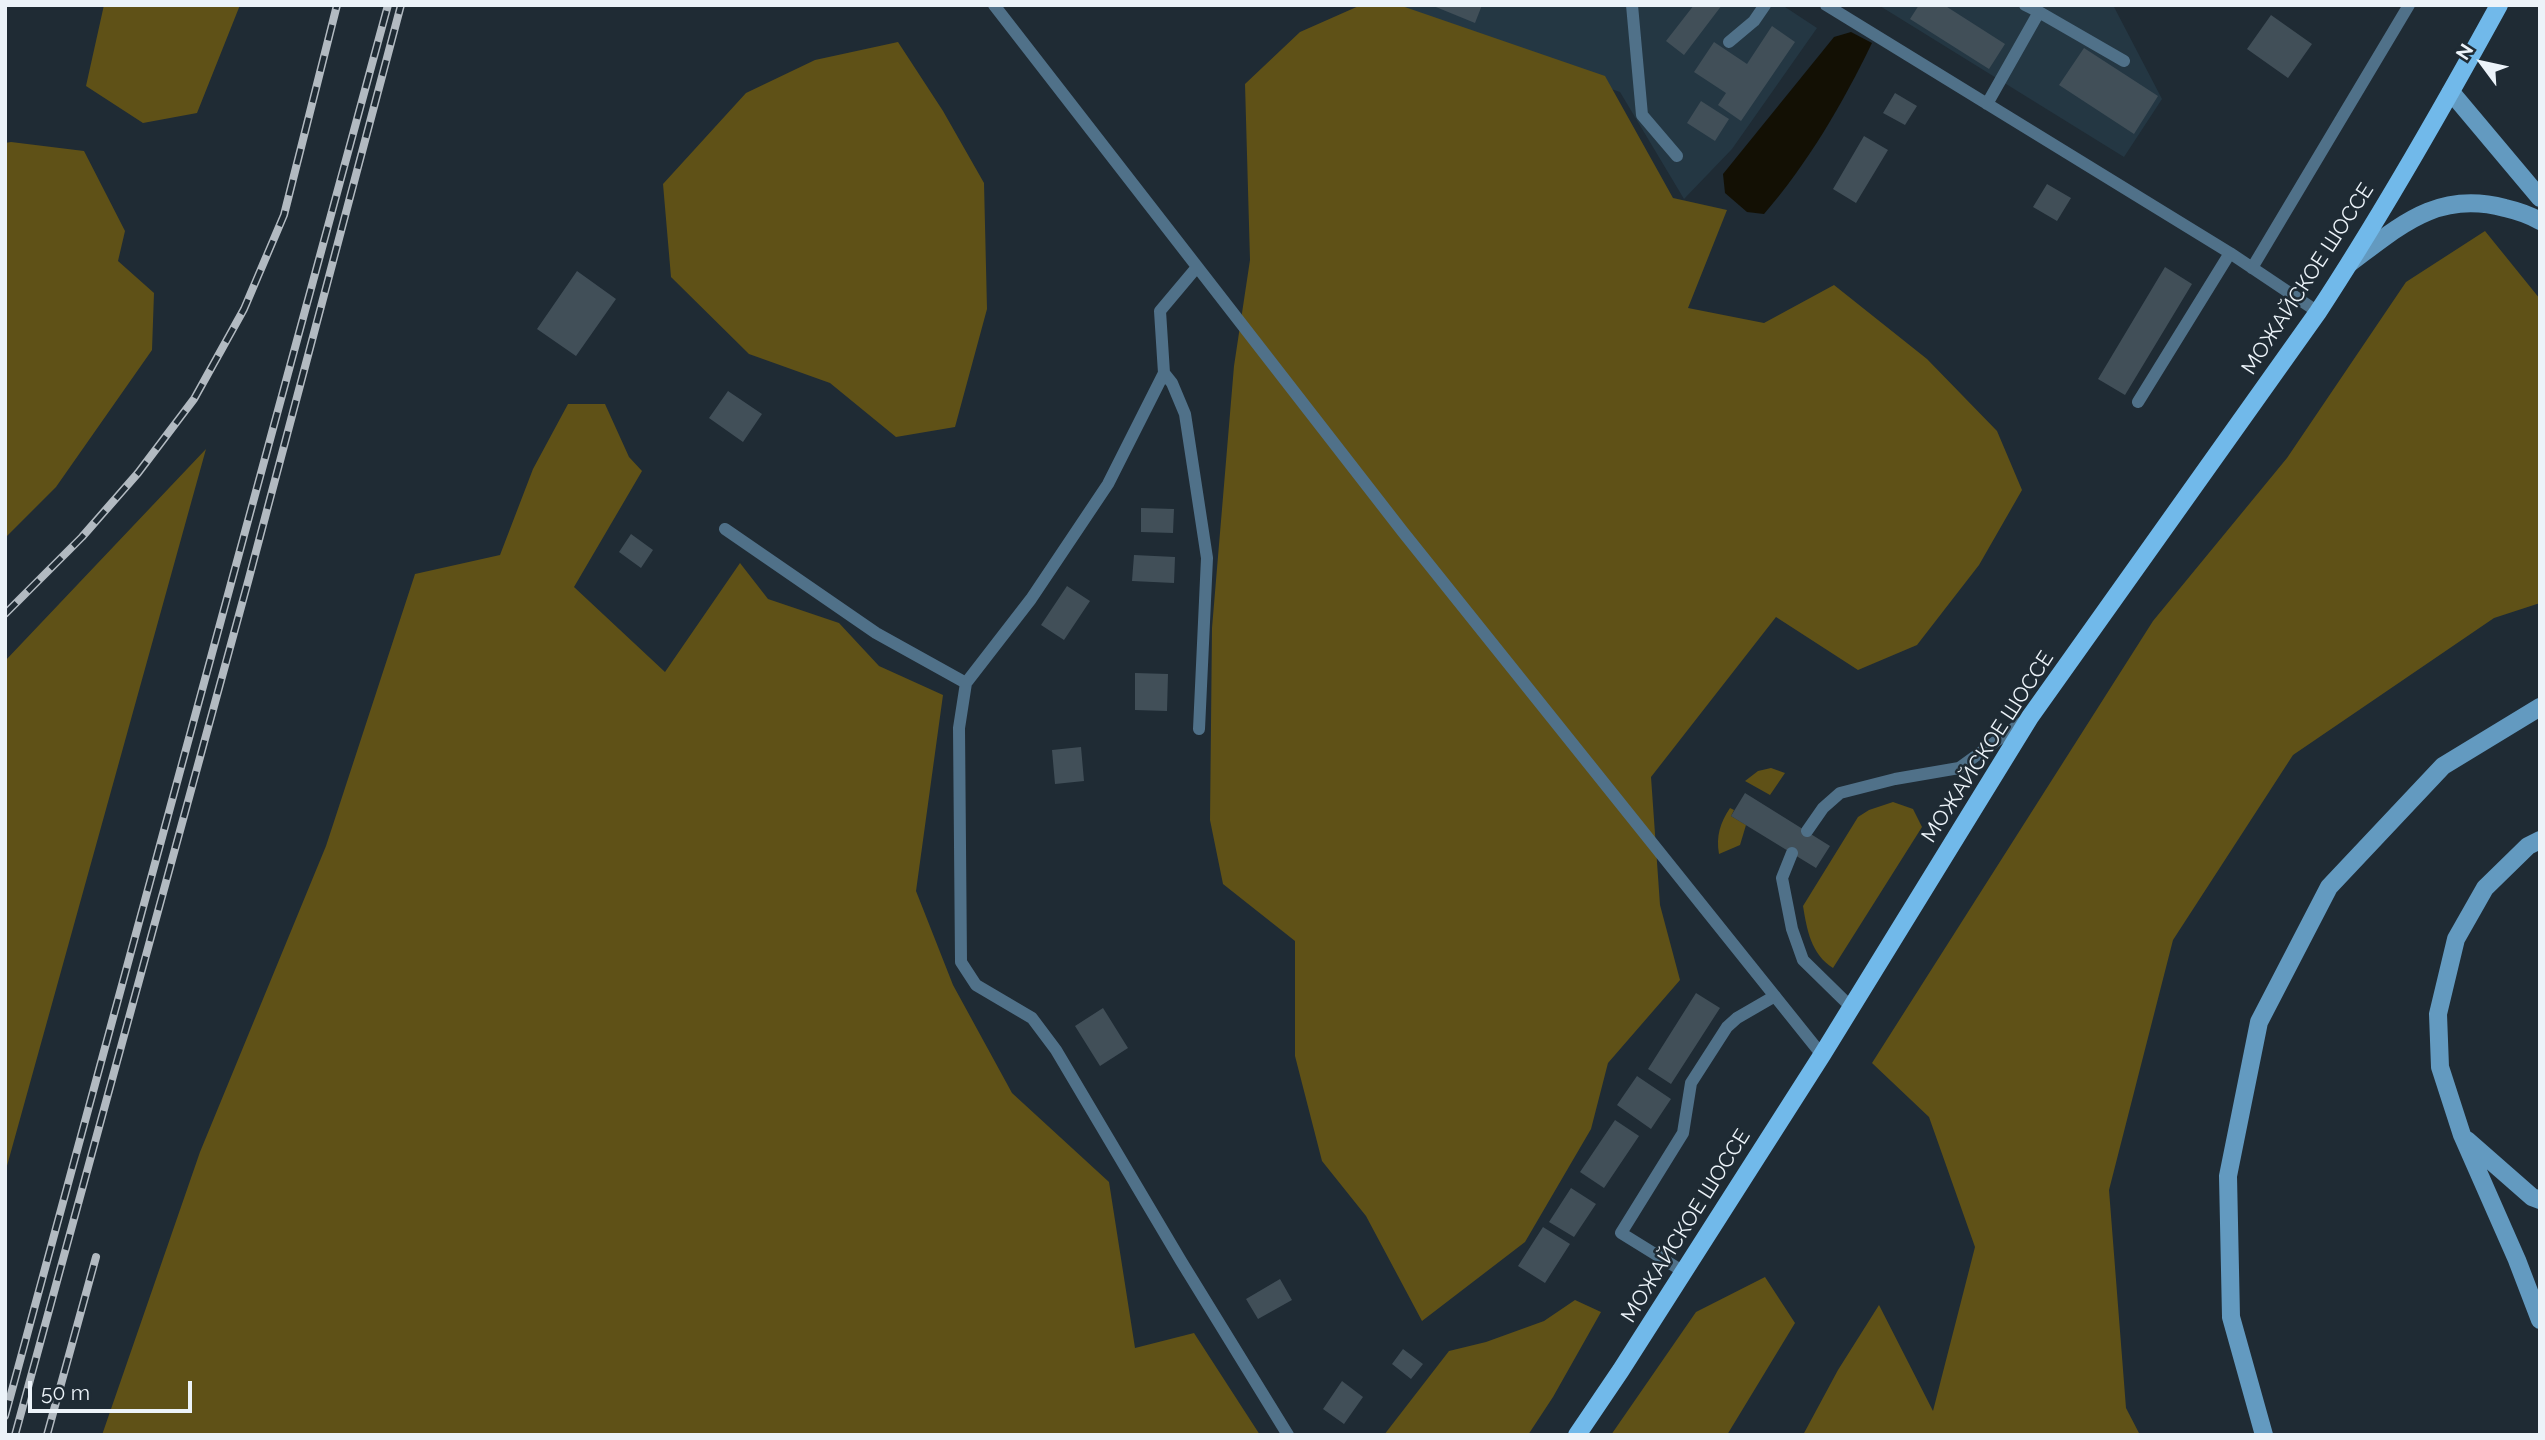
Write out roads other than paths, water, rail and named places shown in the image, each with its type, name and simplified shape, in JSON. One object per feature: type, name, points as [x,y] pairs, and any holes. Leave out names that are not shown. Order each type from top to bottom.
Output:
[{"type":"main road","name":"МОЖАЙСКОЕ ШОССЕ","points":[[1577,1435],[1852,1008],[2030,717],[2350,263],[2499,5]]},
{"type":"main road","points":[[2451,92],[2540,198]]},
{"type":"main road","points":[[2350,263],[2400,226],[2441,205],[2481,201],[2528,214],[2540,221]]},
{"type":"main road","points":[[2264,1435],[2231,1317],[2228,1176],[2259,1022],[2329,887],[2442,766],[2540,707]]},
{"type":"main road","points":[[2540,840],[2528,846],[2486,888],[2456,939],[2438,1014],[2440,1067],[2462,1135],[2518,1260],[2540,1320]]},
{"type":"main road","points":[[2462,1135],[2532,1197],[2540,1200]]},
{"type":"lane","points":[[994,5],[1403,532],[1822,1055]]},
{"type":"lane","points":[[1632,5],[1642,115],[1677,156]]},
{"type":"lane","points":[[1729,41],[1754,21],[1765,5]]},
{"type":"lane","points":[[1826,5],[2230,253],[2318,312]]},
{"type":"lane","points":[[2025,5],[2124,61]]},
{"type":"lane","points":[[2252,268],[2409,5]]},
{"type":"lane","points":[[1987,104],[2039,12]]},
{"type":"lane","points":[[2138,402],[2230,253]]},
{"type":"lane","points":[[1197,267],[1160,311],[1164,373],[1108,484],[1031,599],[966,683],[959,729],[961,962],[976,985],[1032,1018],[1056,1050],[1288,1435]]},
{"type":"lane","points":[[1164,373],[1172,383],[1185,414],[1207,558],[1199,729]]},
{"type":"lane","points":[[725,529],[876,633],[966,683]]},
{"type":"lane","points":[[1807,831],[1823,808],[1840,793],[1895,779],[1959,768],[2030,717]]},
{"type":"lane","points":[[1792,853],[1782,878],[1792,929],[1803,960],[1852,1008]]},
{"type":"lane","points":[[1684,1272],[1620,1233],[1683,1133],[1691,1083],[1720,1038],[1737,1018],[1775,996]]},
{"type":"railway","points":[[5,614],[82,537],[138,473],[194,399],[244,309],[284,215],[337,5]]},
{"type":"railway","points":[[5,1416],[388,5]]},
{"type":"railway","points":[[15,1435],[249,578],[401,5]]},
{"type":"railway","points":[[47,1435],[96,1257]]}]
